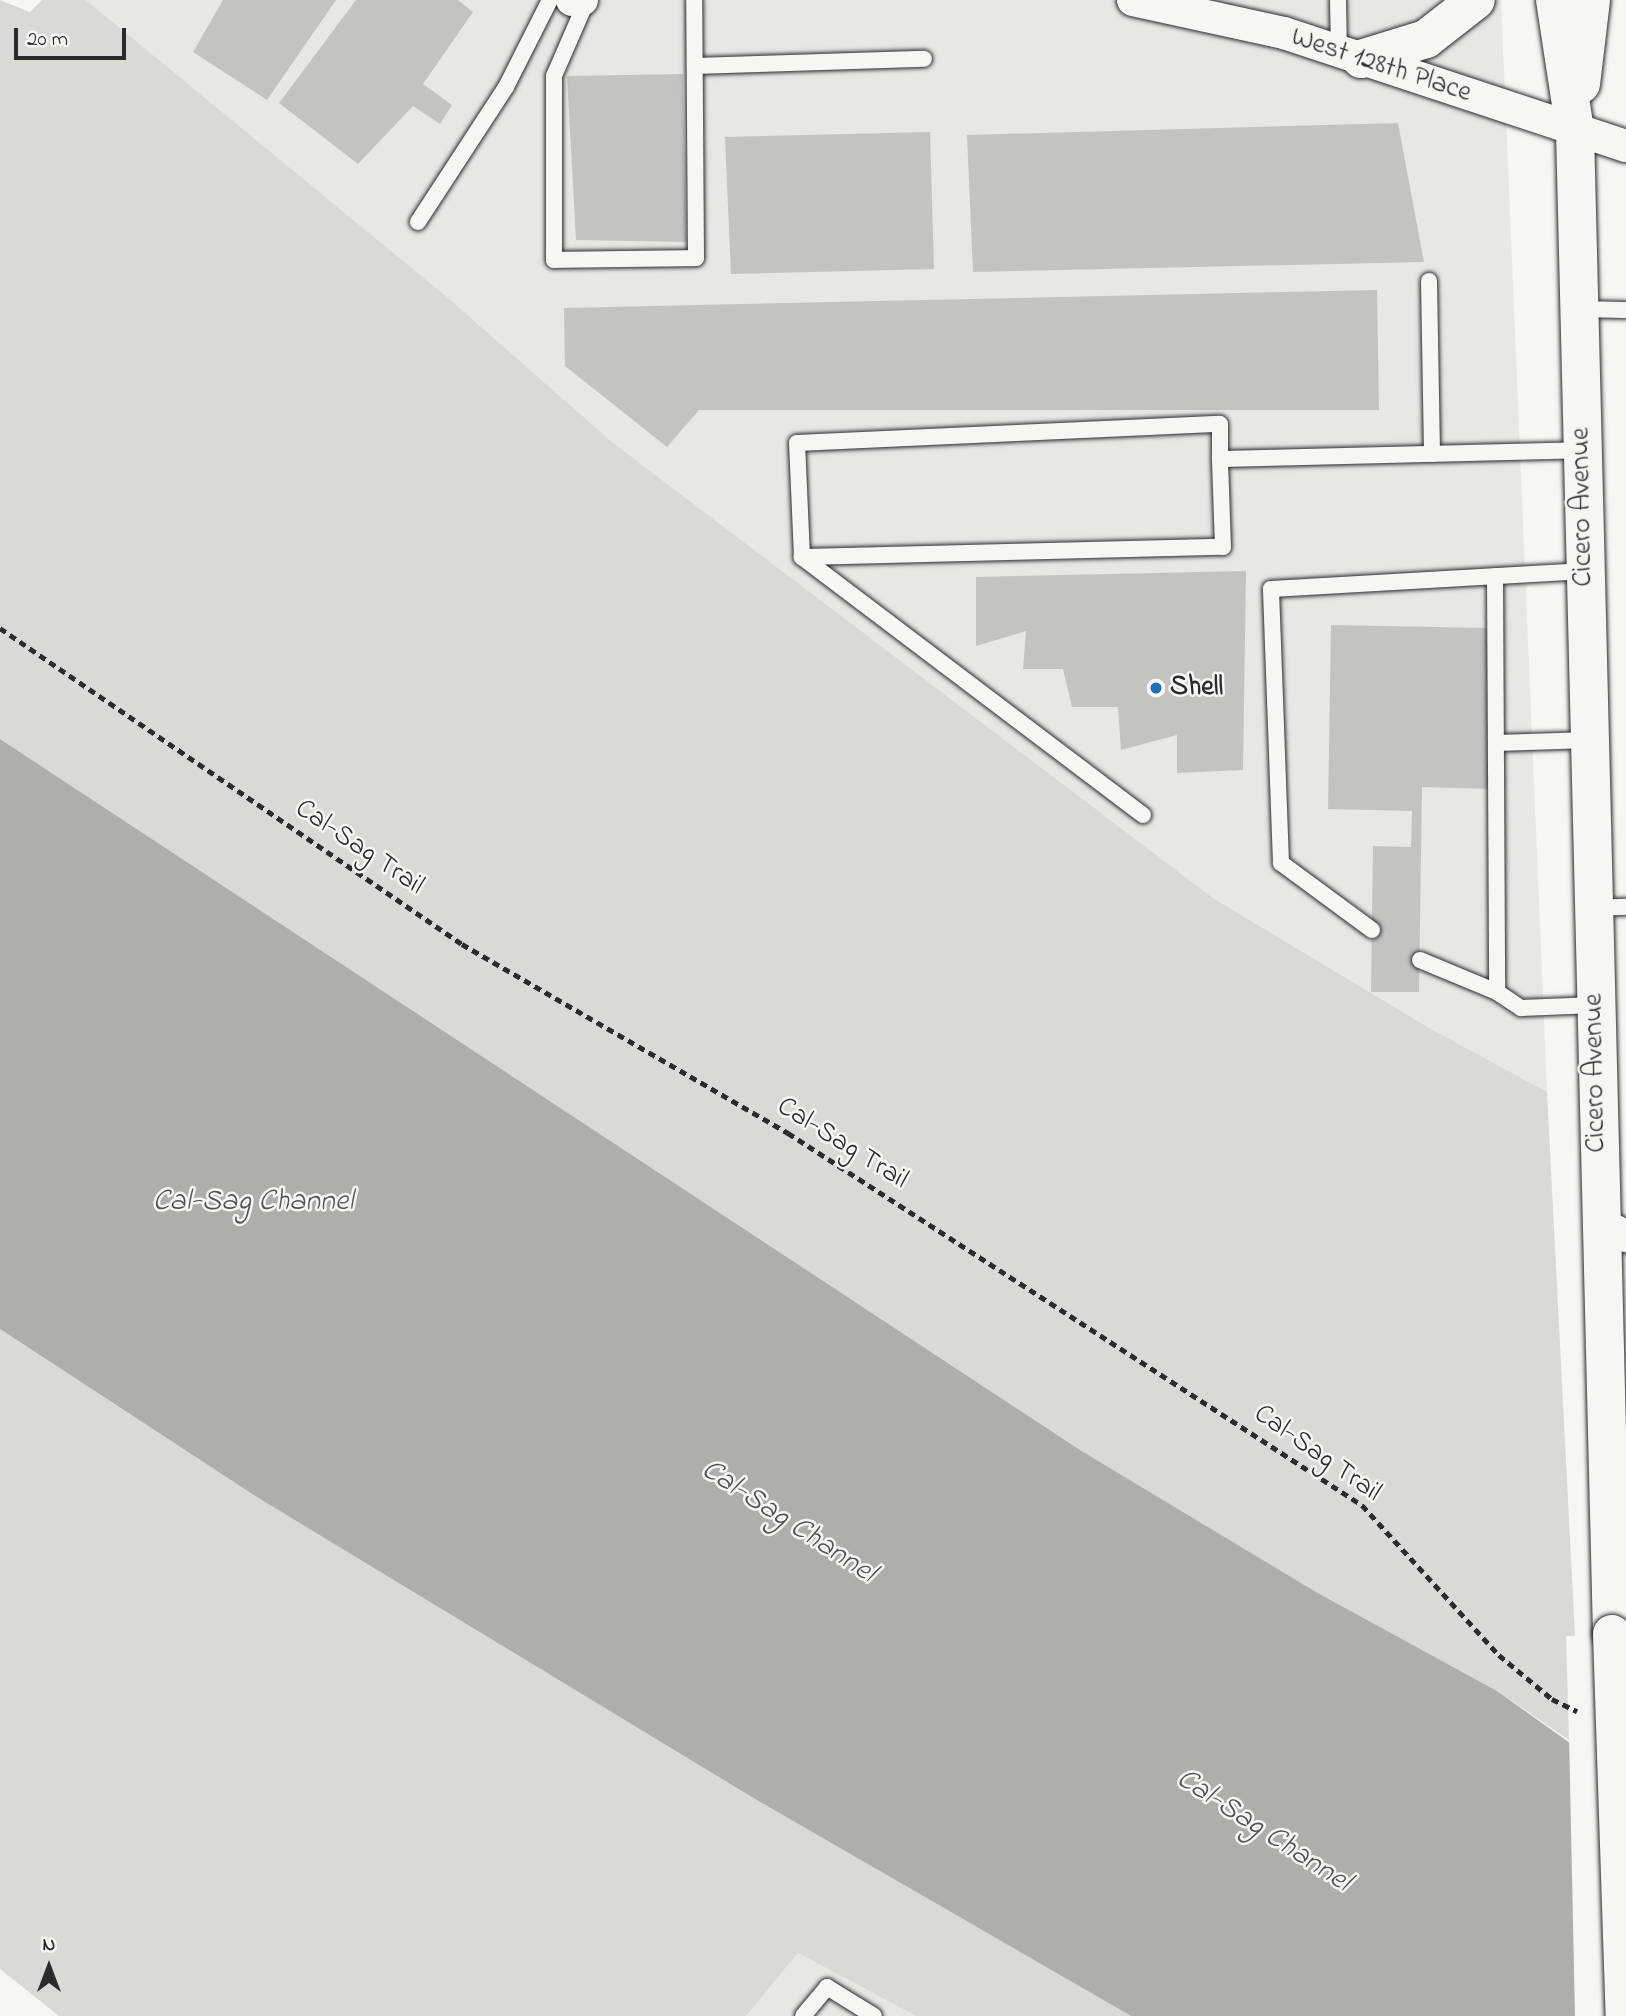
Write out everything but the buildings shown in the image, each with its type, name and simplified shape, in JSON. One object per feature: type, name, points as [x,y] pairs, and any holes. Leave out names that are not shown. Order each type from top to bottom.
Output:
[{"type":"main road","points":[[1350,55],[1426,39],[1476,0]]},
{"type":"main road","name":"Cicero Avenue","points":[[1555,0],[1574,131],[1589,740],[1609,907],[1595,1005],[1613,1230],[1612,1634],[1625,2016]]},
{"type":"main road","name":"Cicero Avenue","points":[[1574,131],[1591,0]]},
{"type":"street","points":[[572,0],[584,0]]},
{"type":"street","name":"West 128th Place","points":[[1133,0],[1284,33],[1626,146]]},
{"type":"lane","points":[[418,222],[506,87],[550,0]]},
{"type":"lane","points":[[584,0],[554,76],[554,260],[696,258],[694,0]]},
{"type":"lane","points":[[1338,0],[1350,55]]},
{"type":"lane","points":[[695,66],[924,59]]},
{"type":"lane","points":[[1429,281],[1432,454]]},
{"type":"lane","points":[[1579,309],[1626,310]]},
{"type":"lane","points":[[1220,424],[1223,547],[802,557],[797,443],[1220,424]]},
{"type":"lane","points":[[1220,459],[1582,450]]},
{"type":"lane","points":[[802,557],[1143,815]]},
{"type":"lane","points":[[1373,930],[1281,863],[1272,589],[1585,570]]},
{"type":"lane","points":[[1495,576],[1497,992]]},
{"type":"lane","points":[[1497,743],[1589,740]]},
{"type":"lane","points":[[1420,960],[1497,992],[1521,1008],[1595,1005]]},
{"type":"lane","points":[[803,2016],[827,1987],[874,2016]]},
{"type":"path","name":"Cal-Sag Trail","points":[[0,628],[462,944],[788,1133],[1362,1505],[1499,1655],[1552,1699],[1589,1717]]},
{"type":"shaded area","points":[[0,0],[30,12],[42,0],[86,0],[447,297],[612,442],[1213,898],[1431,1029],[1547,1092],[1575,1636],[1566,1636],[1569,1740],[1497,1691],[1316,1592],[1080,1450],[0,739]]},
{"type":"shaded area","points":[[86,0],[1501,0],[1547,1092],[1431,1029],[1213,898],[612,442],[447,297]]},
{"type":"shaded area","points":[[0,1329],[260,1499],[755,1799],[1131,2016],[916,2016],[798,1953],[746,2016],[59,2016],[0,1969]]},
{"type":"shaded area","points":[[798,1953],[916,2016],[746,2016]]},
{"type":"water","name":"Cal-Sag Channel","points":[[0,739],[1080,1450],[1316,1592],[1497,1691],[1626,1783],[1626,2016],[1131,2016],[755,1799],[260,1499],[0,1329]]},
{"type":"pier","points":[[1569,1735],[1626,1779],[1626,2016],[1575,2016]]},
{"type":"place","name":"Shell","points":[[1156,688]]}]
